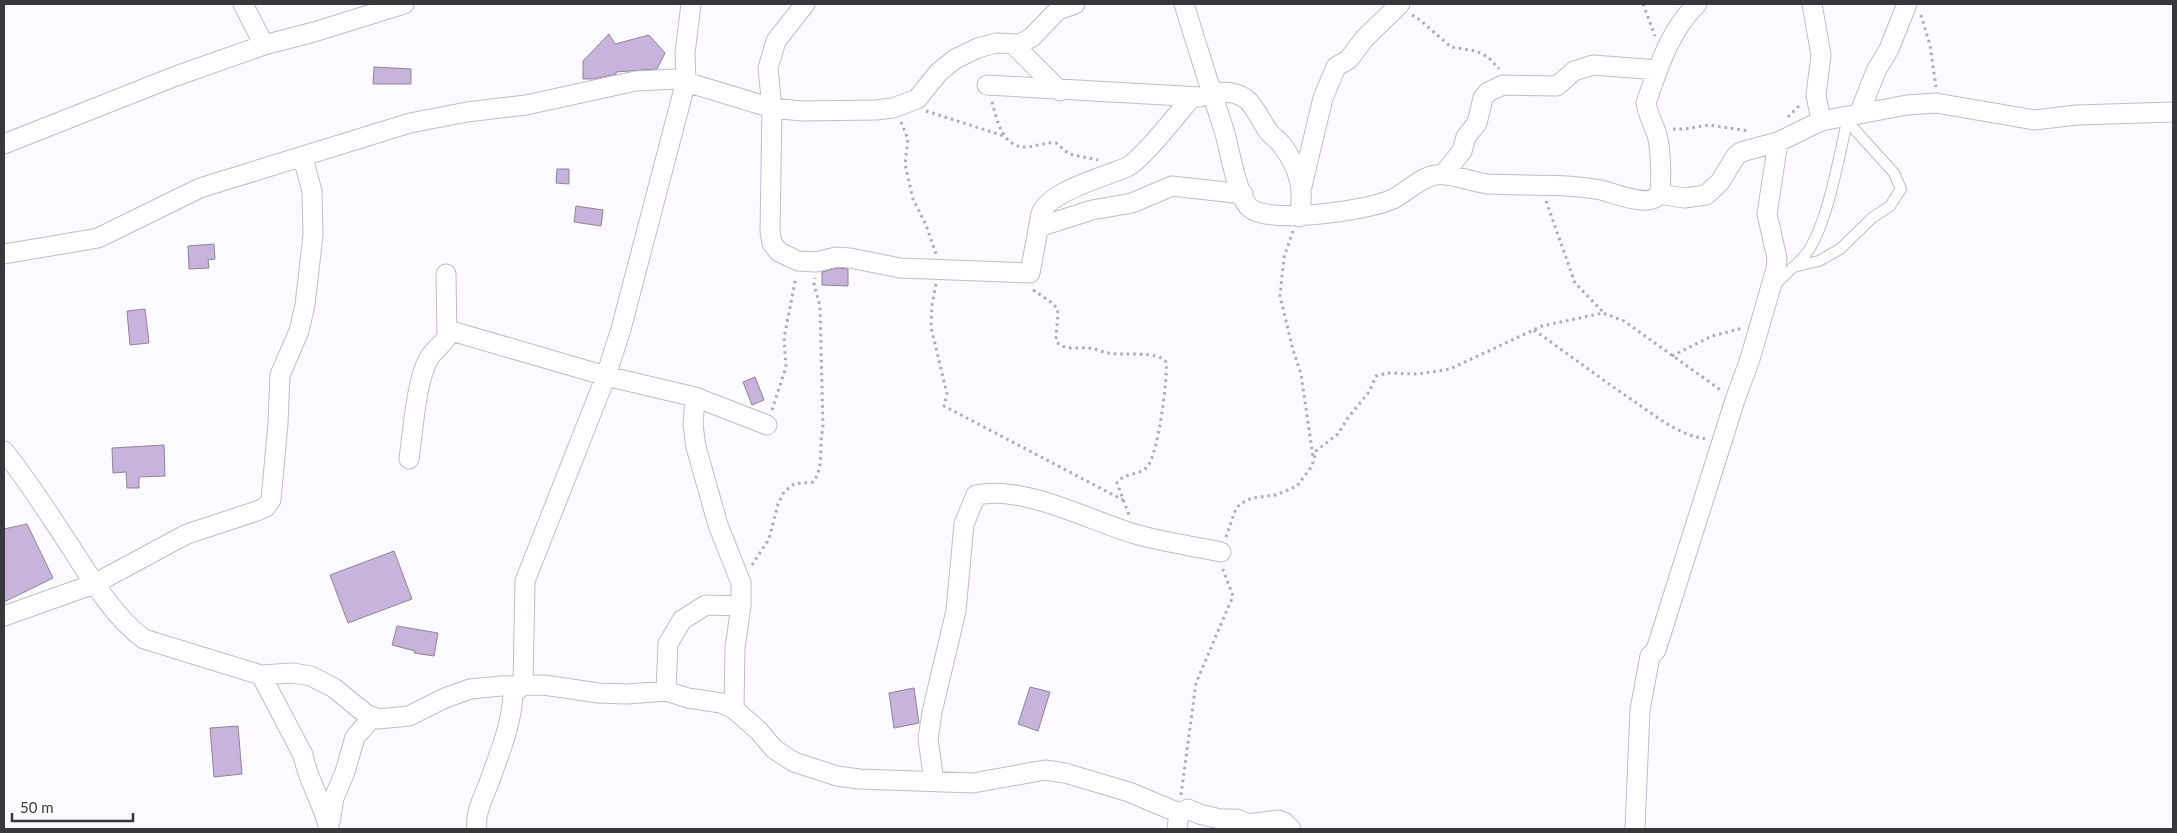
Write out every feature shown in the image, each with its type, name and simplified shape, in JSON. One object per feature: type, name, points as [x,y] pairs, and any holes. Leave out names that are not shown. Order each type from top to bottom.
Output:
[{"type":"street","points":[[243,4],[264,45]]},
{"type":"street","points":[[4,144],[176,76],[264,45],[314,32],[404,4]]},
{"type":"street","points":[[477,829],[478,814],[501,750],[513,708],[513,694],[523,685],[525,581],[606,376],[626,311],[686,82],[685,53],[691,4]]},
{"type":"street","points":[[806,4],[774,44],[768,75],[772,108],[770,231],[772,243],[778,252],[807,262],[829,258],[850,258],[900,268],[1008,273],[1031,272],[1042,211],[1045,204],[1076,187],[1128,167],[1138,160],[1205,95]]},
{"type":"street","points":[[4,254],[98,238],[200,188],[303,158],[359,138],[410,123],[526,105],[636,81],[676,79],[772,108],[802,111],[876,110],[897,107],[916,99],[939,72],[955,59],[978,48],[996,44],[1014,45],[1032,37],[1058,10],[1075,4]]},
{"type":"street","points":[[1184,4],[1205,95],[1249,207],[1264,214],[1299,216],[1377,205],[1395,198],[1428,178],[1444,175],[1490,184],[1539,184],[1582,187],[1637,200],[1653,199],[1659,194],[1661,186],[1658,138],[1646,103],[1660,65],[1681,22],[1697,4]]},
{"type":"street","points":[[1812,4],[1821,55],[1816,95],[1821,121]]},
{"type":"street","points":[[1299,216],[1302,186],[1323,98],[1336,68],[1349,59],[1364,39],[1397,6]]},
{"type":"street","points":[[1852,117],[1876,71],[1914,9]]},
{"type":"street","points":[[1014,45],[1060,91]]},
{"type":"street","points":[[1444,175],[1464,149],[1466,137],[1477,123],[1483,98],[1495,88],[1510,86],[1557,86],[1574,71],[1593,65],[1660,65]]},
{"type":"street","points":[[988,86],[1060,91],[1205,95],[1235,93],[1247,100],[1270,133],[1282,144],[1297,170],[1302,186]]},
{"type":"street","points":[[1659,194],[1684,198],[1706,195],[1720,182],[1739,153],[1778,142],[1821,121],[1852,117],[1907,105],[1936,103],[2034,120],[2077,115],[2173,112]]},
{"type":"street","points":[[1634,829],[1640,710],[1650,656],[1656,650],[1760,325],[1777,258],[1766,214],[1778,142]]},
{"type":"street","points":[[4,616],[94,584],[187,534],[257,511],[266,507],[271,500],[280,375],[299,331],[305,305],[313,235],[312,191],[303,158]]},
{"type":"street","points":[[1039,227],[1092,210],[1132,203],[1172,186],[1243,194]]},
{"type":"street","points":[[409,459],[423,376],[430,357],[447,337],[446,274]]},
{"type":"street","points":[[448,330],[606,376],[695,398],[767,425]]},
{"type":"street","points":[[695,398],[693,425],[696,447],[718,524],[741,583],[741,606],[735,648],[734,709]]},
{"type":"street","points":[[4,451],[26,480],[94,584],[133,631],[144,639],[261,675],[292,673],[311,676],[334,688],[366,714],[378,719],[410,716],[446,698],[470,689],[544,685],[598,693],[627,694],[666,691],[688,698],[721,703],[734,709],[760,731],[774,749],[794,762],[837,776],[859,779],[973,783],[1044,770],[1064,773],[1129,792],[1178,821],[1188,809],[1199,814],[1220,819],[1237,819],[1248,824],[1278,820],[1284,822],[1292,829]]},
{"type":"street","points":[[934,781],[928,739],[929,730],[956,611],[964,524],[976,495],[991,492],[1048,503],[1134,534],[1221,552]]},
{"type":"street","points":[[666,691],[668,644],[682,620],[706,606],[741,606]]},
{"type":"street","points":[[261,675],[303,755],[306,768],[321,801],[329,829]]},
{"type":"street","points":[[329,829],[334,798],[355,737],[373,717]]},
{"type":"lane","points":[[1793,267],[1829,257],[1872,218],[1890,206],[1901,189],[1894,173],[1852,117]]},
{"type":"lane","points":[[1770,289],[1805,255],[1819,227],[1852,117]]},
{"type":"path","points":[[1643,4],[1660,65]]},
{"type":"path","points":[[1397,6],[1420,20],[1451,48],[1469,48],[1488,57],[1493,61],[1510,86]]},
{"type":"path","points":[[1914,9],[1930,45],[1935,72],[1936,103]]},
{"type":"path","points":[[988,86],[996,118],[1004,136]]},
{"type":"path","points":[[897,107],[1004,136],[1019,146],[1056,143],[1069,154],[1100,160],[1112,172]]},
{"type":"path","points":[[897,107],[908,139],[905,164],[913,199],[936,250],[938,269],[932,305],[932,327],[948,397],[944,406],[1123,500]]},
{"type":"path","points":[[1650,119],[1665,127],[1674,129],[1709,125],[1752,131]]},
{"type":"path","points":[[1539,184],[1575,283],[1605,313],[1624,321],[1735,400]]},
{"type":"path","points":[[1299,216],[1284,257],[1280,296],[1301,374],[1314,460]]},
{"type":"path","points":[[767,425],[786,367],[784,338],[807,262]]},
{"type":"path","points":[[741,583],[769,539],[778,504],[784,492],[794,484],[813,482],[819,475],[820,440],[823,429],[820,306],[807,262]]},
{"type":"path","points":[[1008,273],[1056,305],[1059,315],[1056,339],[1058,344],[1109,353],[1162,357],[1166,362],[1165,392],[1153,457],[1146,469],[1125,476],[1118,481],[1134,534]]},
{"type":"path","points":[[1178,821],[1196,683],[1233,596],[1220,561],[1221,552],[1235,511],[1240,504],[1252,498],[1276,495],[1296,486],[1312,466],[1315,453],[1320,446],[1338,434],[1347,419],[1369,392],[1374,377],[1378,375],[1418,374],[1450,369],[1542,326],[1605,313]]},
{"type":"path","points":[[1672,356],[1725,331],[1760,325]]},
{"type":"path","points":[[1534,330],[1677,430],[1697,438],[1722,442]]},
{"type":"building","points":[[609,34],[615,44],[649,35],[665,53],[657,69],[616,72],[616,74],[593,79],[583,79],[583,61]]},
{"type":"building","points":[[374,67],[411,69],[411,84],[373,84]]},
{"type":"building","points":[[557,169],[569,169],[569,184],[556,183]]},
{"type":"building","points":[[576,206],[603,210],[601,226],[574,222]]},
{"type":"building","points":[[214,244],[215,259],[208,260],[209,268],[189,269],[188,246]]},
{"type":"building","points":[[837,268],[848,269],[848,286],[822,285],[822,272]]},
{"type":"building","points":[[145,309],[149,343],[130,345],[127,311]]},
{"type":"building","points":[[755,377],[764,400],[752,405],[743,382]]},
{"type":"building","points":[[164,445],[165,476],[139,477],[139,488],[127,488],[126,472],[113,473],[112,448]]},
{"type":"building","points":[[27,524],[53,578],[4,602],[4,529]]},
{"type":"building","points":[[394,551],[412,599],[348,623],[330,575]]},
{"type":"building","points":[[397,626],[438,633],[434,656],[414,653],[415,651],[392,645]]},
{"type":"building","points":[[1030,687],[1050,692],[1038,731],[1018,724]]},
{"type":"building","points":[[914,688],[919,723],[894,728],[889,693]]},
{"type":"building","points":[[238,726],[242,774],[214,777],[210,728]]}]
